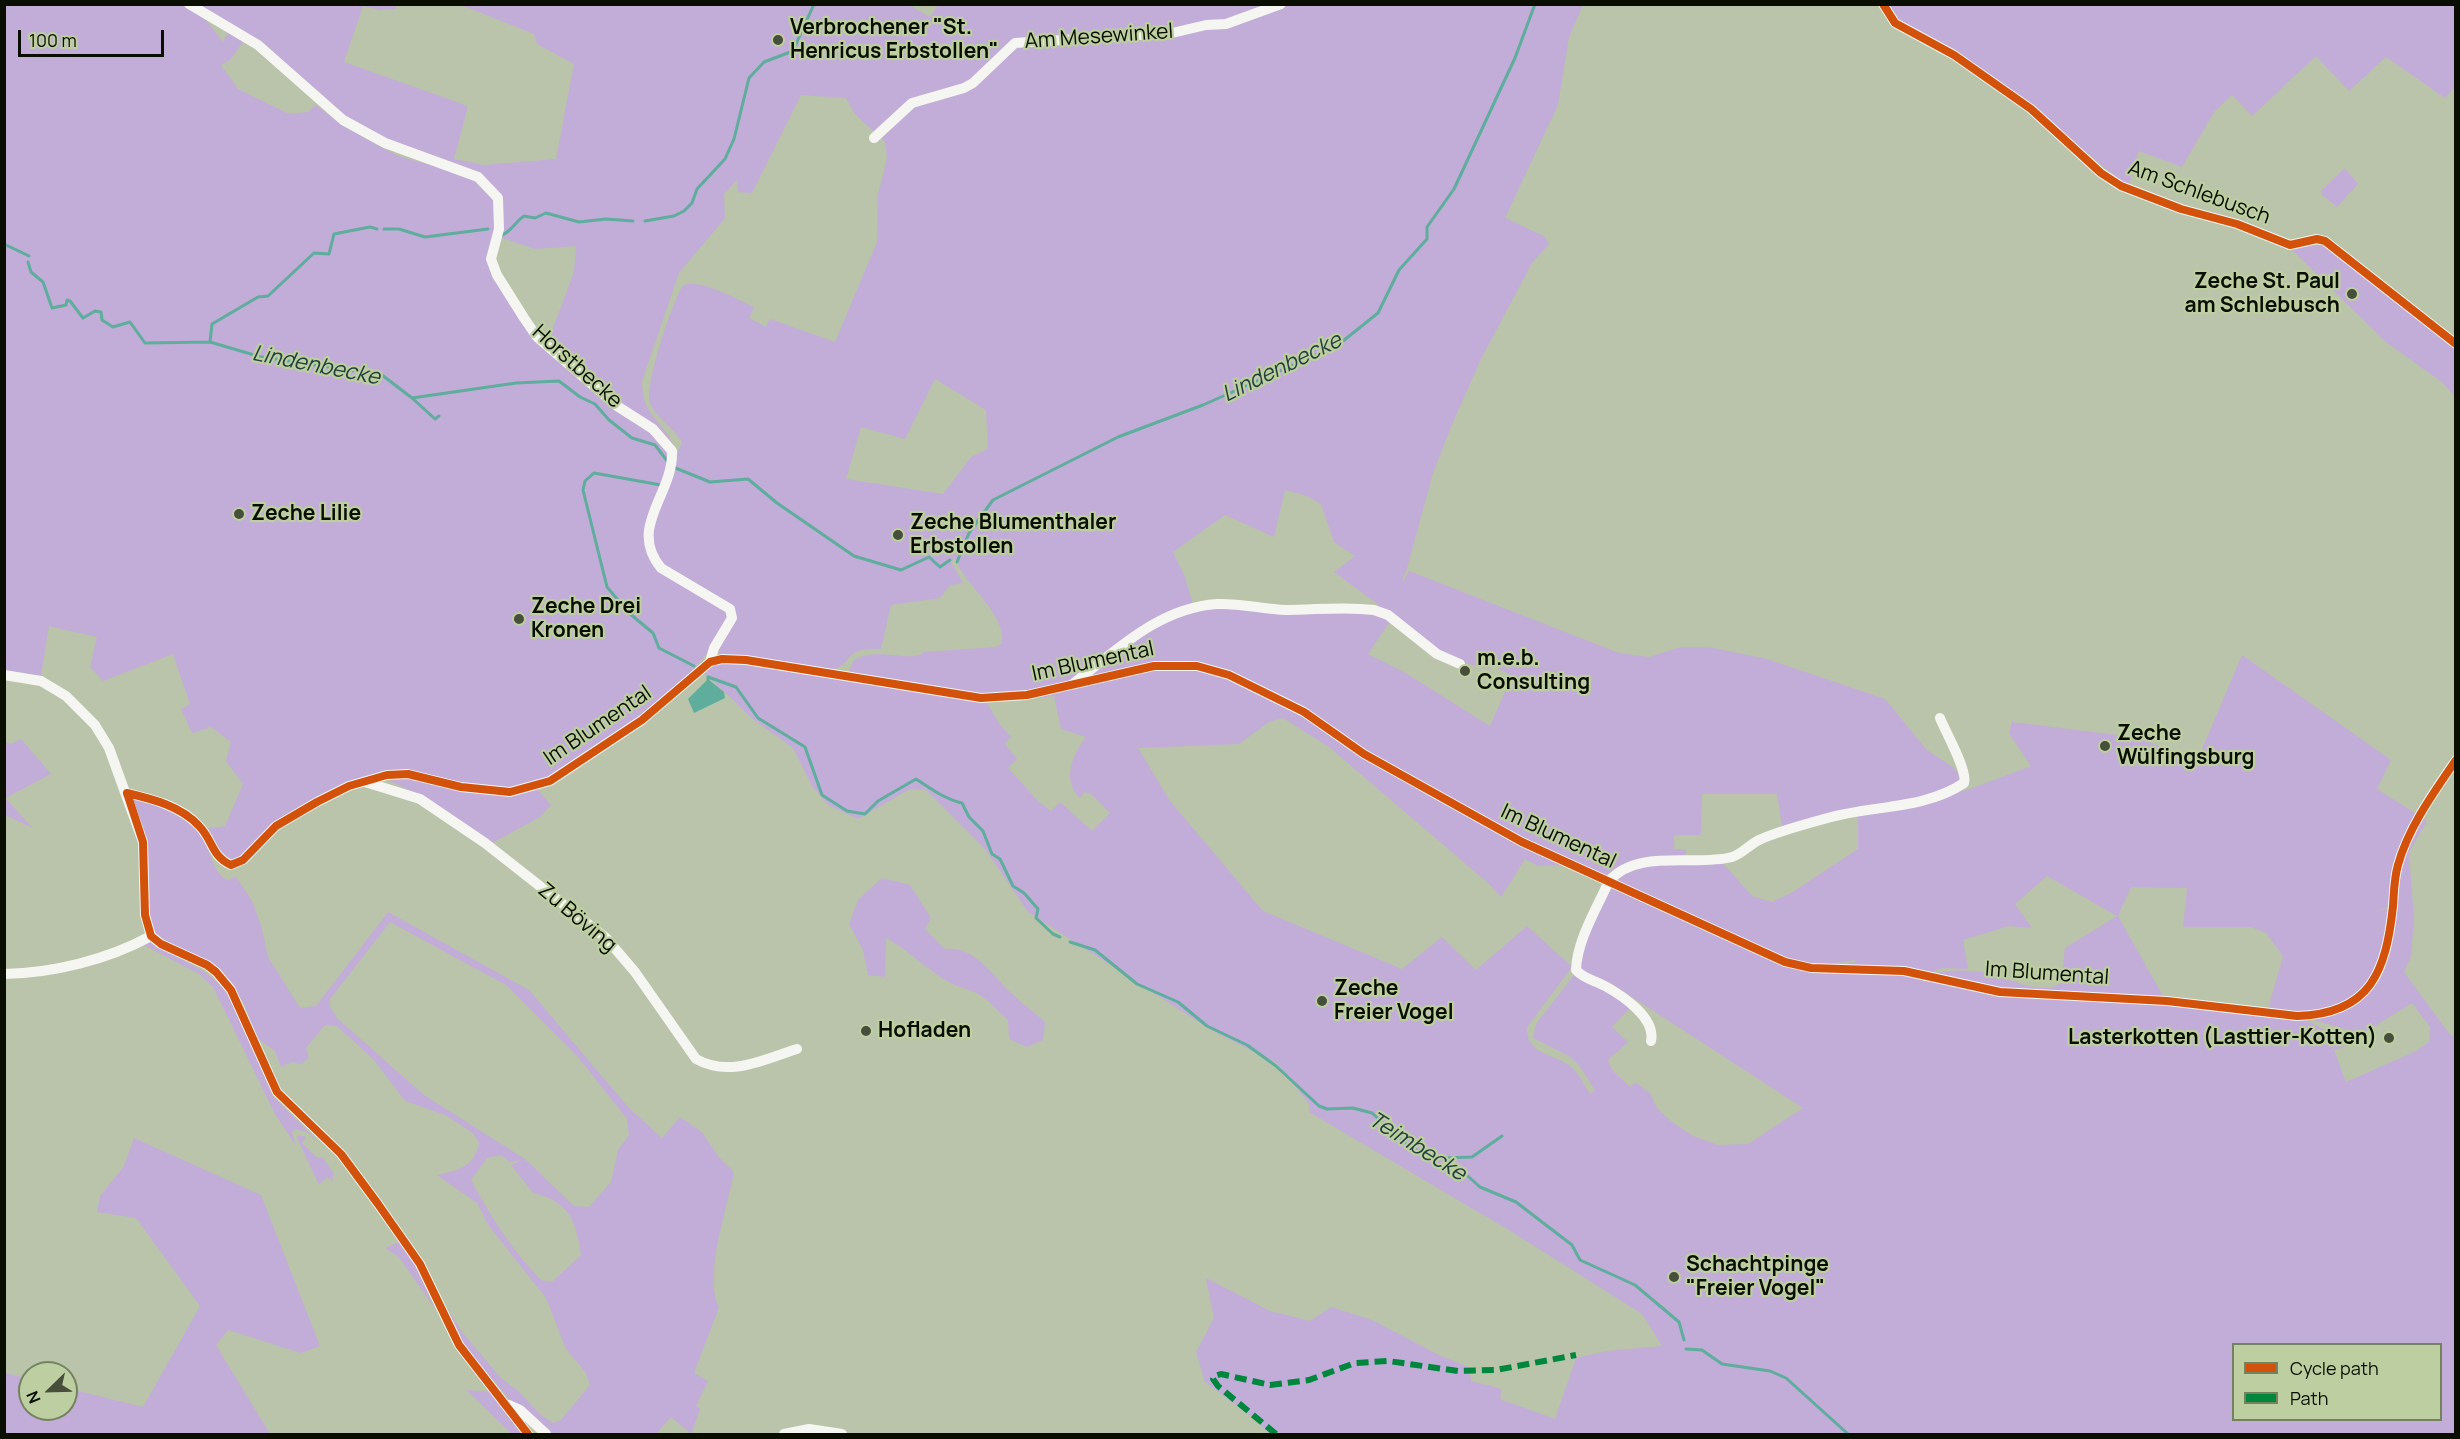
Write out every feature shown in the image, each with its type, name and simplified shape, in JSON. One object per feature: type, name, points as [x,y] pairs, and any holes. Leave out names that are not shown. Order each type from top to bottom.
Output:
[{"type":"street","name":"Horstbecke","points":[[189,4],[258,45],[343,120],[385,143],[478,177],[498,198],[499,229],[492,259],[497,275],[537,337],[600,392],[653,429],[672,451],[669,471],[648,527],[649,545],[654,560],[662,568],[730,609],[732,618],[714,648],[710,662]]},
{"type":"street","name":"Am Mesewinkel","points":[[874,138],[912,103],[964,88],[973,83],[1015,43],[1172,33],[1206,25],[1227,24],[1281,4]]},
{"type":"street","name":"Am Schlebusch","points":[[1883,4],[1895,23],[1954,55],[2031,109],[2101,173],[2121,186],[2181,209],[2237,224],[2282,243],[2302,244],[2313,240],[2325,241],[2456,344]]},
{"type":"street","name":"Im Blumental","points":[[1073,684],[1144,629],[1165,617],[1182,610],[1219,604],[1260,609],[1374,610],[1388,615],[1437,654],[1460,664]]},
{"type":"street","name":"Im Blumental","points":[[127,793],[155,799],[199,825],[218,859],[231,865],[243,860],[264,836],[296,813],[349,786],[387,775],[408,774],[493,791],[510,792],[528,789],[563,773],[642,720],[710,662],[722,659],[746,660],[981,698],[1027,695],[1118,672],[1171,664],[1197,666],[1229,675],[1304,712],[1364,754],[1478,819],[1557,860],[1610,881],[1738,943],[1785,962],[1810,968],[1904,971],[2000,992],[2167,1001],[2303,1016],[2335,1010],[2356,1000],[2370,988],[2382,968],[2387,951],[2398,863],[2425,808],[2456,760]]},
{"type":"street","points":[[4,675],[40,681],[67,697],[95,725],[108,747],[127,793],[143,842],[145,915],[151,936],[161,944],[216,972],[231,990],[277,1092],[340,1154],[378,1204],[420,1264],[459,1345],[528,1434]]},
{"type":"street","name":"Im Blumental","points":[[1610,881],[1621,870],[1640,864],[1731,857],[1760,840],[1857,809],[1915,802],[1949,793],[1964,783],[1966,775],[1964,767],[1950,745],[1940,718]]},
{"type":"street","name":"Zu Böving","points":[[364,782],[420,799],[485,843],[606,938],[635,972],[696,1059],[707,1065],[737,1068],[797,1049]]},
{"type":"street","points":[[1610,881],[1576,960],[1576,970],[1581,976],[1604,986],[1621,998],[1647,1021],[1651,1028],[1651,1041]]},
{"type":"street","points":[[4,974],[38,973],[117,952],[151,936]]},
{"type":"street","points":[[507,1404],[520,1410],[546,1434]]},
{"type":"street","points":[[784,1434],[809,1429],[842,1434]]},
{"type":"shaded area","points":[[907,4],[930,17],[939,4],[1583,5],[1569,37],[1558,105],[1505,218],[1544,236],[1549,244],[1532,263],[1481,359],[1453,422],[1433,473],[1406,572],[1402,579],[1404,580],[1409,571],[1619,653],[1649,657],[1681,647],[1709,647],[1767,659],[1885,699],[1927,750],[1954,768],[1963,782],[1915,801],[1856,808],[1783,832],[1777,794],[1702,794],[1701,835],[1674,835],[1674,849],[1686,849],[1685,859],[1639,863],[1606,875],[1562,858],[1560,865],[1538,866],[1525,859],[1501,897],[1488,883],[1329,747],[1283,718],[1269,722],[1239,744],[1138,748],[1170,801],[1263,911],[1402,969],[1442,937],[1476,970],[1527,926],[1572,967],[1527,1027],[1531,1043],[1542,1052],[1570,1066],[1590,1094],[1595,1090],[1578,1064],[1569,1056],[1533,1038],[1536,1024],[1574,975],[1620,999],[1630,1008],[1612,1027],[1628,1042],[1608,1060],[1612,1070],[1630,1087],[1635,1082],[1650,1093],[1657,1108],[1672,1122],[1693,1136],[1718,1145],[1748,1144],[1803,1108],[1612,984],[1581,970],[1580,963],[1585,940],[1601,903],[1612,888],[1754,953],[1799,970],[1901,972],[2000,994],[2163,1003],[2304,1019],[2352,1044],[2334,1050],[2346,1082],[2416,1051],[2429,1042],[2430,1027],[2412,1003],[2362,1034],[2310,1019],[2356,1003],[2374,987],[2383,972],[2392,938],[2399,869],[2406,849],[2422,818],[2427,821],[2409,852],[2414,920],[2411,956],[2404,972],[2451,1036],[2455,1034],[2455,1434],[1270,1434],[1253,1418],[1205,1382],[1196,1352],[1214,1318],[1206,1278],[1270,1311],[1310,1321],[1331,1307],[1372,1320],[1441,1356],[1469,1367],[1471,1381],[1502,1389],[1500,1399],[1555,1419],[1576,1358],[1607,1351],[1662,1346],[1642,1314],[1512,1232],[1309,1112],[1309,1104],[1278,1064],[1211,1030],[1028,912],[985,849],[926,790],[910,789],[858,819],[828,805],[812,786],[793,748],[754,720],[702,671],[723,662],[741,662],[987,703],[1000,725],[1011,737],[1005,744],[1017,759],[1008,768],[1040,803],[1051,811],[1060,802],[1092,831],[1110,813],[1091,794],[1084,792],[1080,798],[1071,783],[1073,759],[1086,737],[1061,729],[1054,696],[1028,699],[1067,686],[1055,684],[1022,692],[957,692],[851,674],[849,670],[854,660],[863,656],[883,654],[911,656],[924,652],[996,647],[1002,643],[998,621],[955,558],[951,562],[963,583],[950,585],[940,598],[891,605],[881,649],[860,650],[839,667],[825,671],[767,659],[720,655],[718,646],[735,617],[733,608],[664,567],[652,550],[650,528],[646,527],[647,544],[661,569],[684,586],[725,607],[729,616],[701,662],[667,696],[629,726],[575,762],[555,775],[533,784],[551,805],[540,817],[490,844],[420,796],[377,774],[336,788],[310,801],[274,824],[247,853],[235,859],[228,859],[217,850],[206,829],[225,826],[243,784],[226,761],[231,742],[211,727],[192,733],[181,709],[190,704],[173,654],[103,681],[90,667],[97,637],[49,626],[41,676],[5,670],[4,5],[182,5],[205,19],[223,42],[231,26],[194,5],[397,5],[395,9],[380,10],[363,6],[344,62],[468,106],[454,159],[484,165],[556,159],[574,64],[537,44],[534,34],[461,5]],"holes":[[[248,35],[313,94],[366,131],[396,145],[462,166],[480,176],[493,190],[500,203],[499,237],[535,249],[576,246],[574,272],[547,344],[542,346],[529,329],[511,303],[491,264],[490,257],[499,212],[495,198],[487,187],[451,169],[397,155],[355,132],[316,105],[308,112],[289,114],[238,89],[221,65],[230,60]],[[801,95],[846,98],[855,114],[885,142],[887,158],[878,195],[877,242],[835,342],[770,319],[766,327],[749,318],[754,307],[727,294],[696,284],[682,287],[660,345],[649,394],[653,408],[682,442],[652,520],[649,517],[661,491],[670,461],[666,445],[672,446],[673,444],[648,409],[642,381],[679,273],[725,218],[724,194],[737,180],[738,192],[752,193]],[[935,379],[986,410],[988,449],[971,457],[943,494],[846,479],[861,427],[905,439]],[[1285,490],[1307,496],[1321,504],[1334,542],[1355,556],[1334,572],[1379,605],[1290,608],[1217,601],[1193,605],[1185,577],[1173,552],[1225,515],[1274,537]],[[1392,618],[1433,648],[1465,663],[1489,669],[1491,664],[1512,676],[1490,726],[1404,672],[1368,654]]]},
{"type":"shaded area","points":[[1885,5],[2455,5],[2455,87],[2445,98],[2386,57],[2349,91],[2316,56],[2252,116],[2232,95],[2214,112],[2182,167],[2139,151],[2128,187],[2047,120],[1895,20]]},
{"type":"shaded area","points":[[2345,168],[2358,184],[2337,207],[2321,194],[2321,191]]},
{"type":"shaded area","points":[[2288,246],[2325,246],[2455,347],[2455,397],[2443,383],[2386,342]]},
{"type":"shaded area","points":[[2242,655],[2391,760],[2377,789],[2418,815],[2390,906],[2375,912],[2390,908],[2379,966],[2356,998],[2314,1012],[2268,1009],[2283,956],[2266,933],[2251,927],[2183,927],[2187,888],[2131,887],[2118,916],[2164,998],[2031,993],[1932,974],[1952,971],[1981,972],[2044,988],[2061,983],[2065,948],[2117,916],[2047,876],[2015,904],[2032,928],[2009,926],[1963,940],[1968,969],[1943,968],[1928,973],[1835,966],[1857,962],[1854,960],[1821,966],[1790,961],[1617,882],[1618,877],[1640,866],[1720,860],[1752,896],[1772,902],[1791,893],[1858,849],[1858,810],[1915,804],[1967,790],[2031,766],[2009,733],[2012,722],[2141,738],[2196,763]]},
{"type":"shaded area","points":[[21,739],[51,774],[5,798],[5,742],[11,744]]},
{"type":"shaded area","points":[[5,798],[33,828],[5,815]]},
{"type":"shaded area","points":[[133,798],[152,803],[173,813],[199,832],[218,872],[227,880],[236,877],[252,901],[261,925],[268,957],[300,1008],[316,1006],[388,912],[529,990],[629,1108],[662,1138],[680,1117],[702,1132],[717,1155],[734,1172],[715,1260],[715,1294],[719,1307],[694,1373],[708,1381],[696,1406],[700,1409],[691,1434],[671,1417],[656,1434],[552,1434],[508,1398],[462,1342],[445,1305],[462,1332],[500,1377],[518,1391],[541,1415],[553,1423],[561,1420],[590,1385],[586,1373],[566,1349],[546,1298],[489,1226],[477,1203],[437,1175],[452,1172],[464,1166],[474,1157],[479,1143],[473,1133],[445,1115],[405,1101],[374,1060],[337,1026],[325,1025],[306,1048],[309,1058],[301,1064],[293,1062],[281,1067],[275,1051],[257,1038],[244,1004],[223,972],[159,937],[152,927],[149,914],[146,841]],"holes":[[[390,922],[506,985],[578,1057],[627,1119],[629,1135],[618,1150],[611,1182],[589,1207],[574,1206],[525,1159],[424,1095],[338,1019],[330,1007],[330,999]],[[502,1155],[509,1162],[521,1160],[511,1165],[533,1193],[555,1201],[563,1207],[573,1222],[581,1255],[552,1282],[541,1280],[511,1245],[471,1180],[487,1158]]]},
{"type":"shaded area","points":[[882,878],[910,885],[931,918],[925,929],[945,949],[964,951],[989,969],[1013,995],[1045,1022],[1043,1040],[1027,1047],[1009,1039],[1008,1020],[989,1002],[976,993],[945,980],[886,938],[885,977],[868,975],[863,950],[849,924],[858,900]]},
{"type":"shaded area","points":[[152,942],[204,972],[222,986],[230,996],[273,1096],[323,1146],[307,1132],[295,1129],[292,1132],[296,1146],[275,1114],[213,987],[199,974],[142,944]]},
{"type":"shaded area","points":[[298,1135],[306,1137],[302,1143],[316,1157],[323,1158],[334,1174],[332,1181],[327,1177],[319,1185],[297,1138]]},
{"type":"shaded area","points":[[134,1138],[261,1195],[320,1346],[301,1353],[228,1330],[216,1345],[270,1434],[5,1434],[5,1373],[18,1376],[18,1421],[78,1421],[78,1391],[143,1407],[200,1306],[136,1218],[97,1212],[100,1196],[124,1166]]},
{"type":"shaded area","points":[[399,1242],[411,1257],[435,1309],[399,1257],[385,1248]]},
{"type":"shaded area","points":[[466,1390],[493,1392],[524,1434],[512,1434]]},
{"type":"water","points":[[708,679],[724,692],[725,698],[694,713],[688,699]]},
{"type":"waterway","points":[[645,221],[674,216],[684,211],[692,203],[697,189],[725,159],[734,139],[749,78],[764,62],[793,51],[814,4]]},
{"type":"waterway","name":"Lindenbecke","points":[[957,562],[969,533],[993,500],[1118,437],[1203,405],[1338,345],[1378,313],[1399,270],[1427,239],[1427,227],[1454,189],[1515,58],[1535,4]]},
{"type":"waterway","points":[[502,235],[524,216],[535,218],[546,213],[579,222],[606,219],[633,221]]},
{"type":"waterway","points":[[210,342],[212,324],[258,297],[268,296],[314,253],[329,254],[334,234],[370,227],[377,229]]},
{"type":"waterway","points":[[384,229],[399,229],[425,237],[488,229]]},
{"type":"waterway","name":"Lindenbecke","points":[[4,244],[29,256]]},
{"type":"waterway","name":"Lindenbecke","points":[[28,262],[31,272],[43,282],[52,308],[66,305],[67,300],[83,318],[95,311],[101,312],[102,320],[113,327],[130,322],[145,343],[210,342],[261,357],[382,375],[412,398],[516,383],[559,381],[580,397],[595,404],[609,420],[632,438],[655,445],[668,462]]},
{"type":"waterway","points":[[412,398],[435,419],[439,416]]},
{"type":"waterway","name":"Lindenbecke","points":[[673,467],[710,482],[748,479],[777,503],[854,556],[901,570],[929,557],[940,567],[950,560]]},
{"type":"waterway","name":"Teimbecke","points":[[661,485],[594,473],[585,481],[583,490],[607,587],[629,613],[653,633],[659,648],[694,666]]},
{"type":"waterway","name":"Teimbecke","points":[[708,679],[708,677],[736,687],[758,718],[805,747],[822,795],[847,811],[865,814],[878,801],[916,779],[944,796],[962,803],[969,817],[983,831],[992,854],[1000,859],[1013,886],[1024,893],[1038,909],[1036,918],[1053,934],[1060,937]]},
{"type":"waterway","name":"Teimbecke","points":[[1070,942],[1095,950],[1137,984],[1178,1002],[1207,1026],[1247,1045],[1276,1066],[1319,1106],[1327,1109],[1353,1108],[1372,1113],[1410,1147],[1427,1155],[1440,1157],[1460,1169],[1480,1187],[1516,1202],[1572,1245],[1580,1260],[1635,1285],[1679,1322],[1684,1340]]},
{"type":"waterway","points":[[1442,1158],[1472,1157],[1502,1136]]},
{"type":"waterway","name":"Teimbecke","points":[[1686,1349],[1702,1350],[1722,1364],[1770,1371],[1786,1378],[1848,1434]]},
{"type":"marked path","points":[[1276,1434],[1218,1386],[1213,1379],[1215,1376],[1221,1374],[1270,1385],[1309,1380],[1355,1363],[1388,1361],[1458,1371],[1496,1370],[1576,1355]]},
{"type":"cycle path","points":[[1883,4],[1895,23],[1954,55],[2031,109],[2101,173],[2121,186],[2181,209],[2237,224],[2290,245],[2317,239],[2325,241],[2456,344]]},
{"type":"cycle path","points":[[127,793],[156,801],[184,813],[204,831],[220,857],[231,865],[243,860],[276,826],[317,802],[349,786],[387,775],[408,774],[461,787],[510,792],[550,781],[642,720],[710,662],[722,659],[746,660],[981,698],[1027,695],[1154,666],[1197,666],[1229,675],[1304,712],[1364,754],[1522,842],[1785,962],[1811,968],[1904,971],[2000,992],[2167,1001],[2297,1016],[2322,1013],[2342,1007],[2358,997],[2370,985],[2379,969],[2385,950],[2390,929],[2396,875],[2402,851],[2423,811],[2456,760]]},
{"type":"cycle path","points":[[127,793],[143,842],[145,915],[151,936],[161,944],[207,965],[231,990],[277,1092],[341,1154],[378,1204],[420,1264],[459,1345],[528,1434]]},
{"type":"place","name":"Verbrochener \"St. Henricus Erbstollen\"","points":[[778,40]]},
{"type":"place","name":"Zeche St. Paul am Schlebusch","points":[[2352,294]]},
{"type":"place","name":"Zeche Lilie","points":[[239,514]]},
{"type":"place","name":"Zeche Blumenthaler Erbstollen","points":[[898,535]]},
{"type":"place","name":"Zeche Drei Kronen","points":[[519,619]]},
{"type":"place","name":"m.e.b. Consulting","points":[[1465,671]]},
{"type":"place","name":"Zeche Wülfingsburg","points":[[2105,746]]},
{"type":"place","name":"Zeche Freier Vogel","points":[[1322,1001]]},
{"type":"place","name":"Hofladen","points":[[866,1031]]},
{"type":"place","name":"Lasterkotten (Lasttier-Kotten)","points":[[2389,1038]]},
{"type":"place","name":"Schachtpinge \"Freier Vogel\"","points":[[1674,1277]]}]
